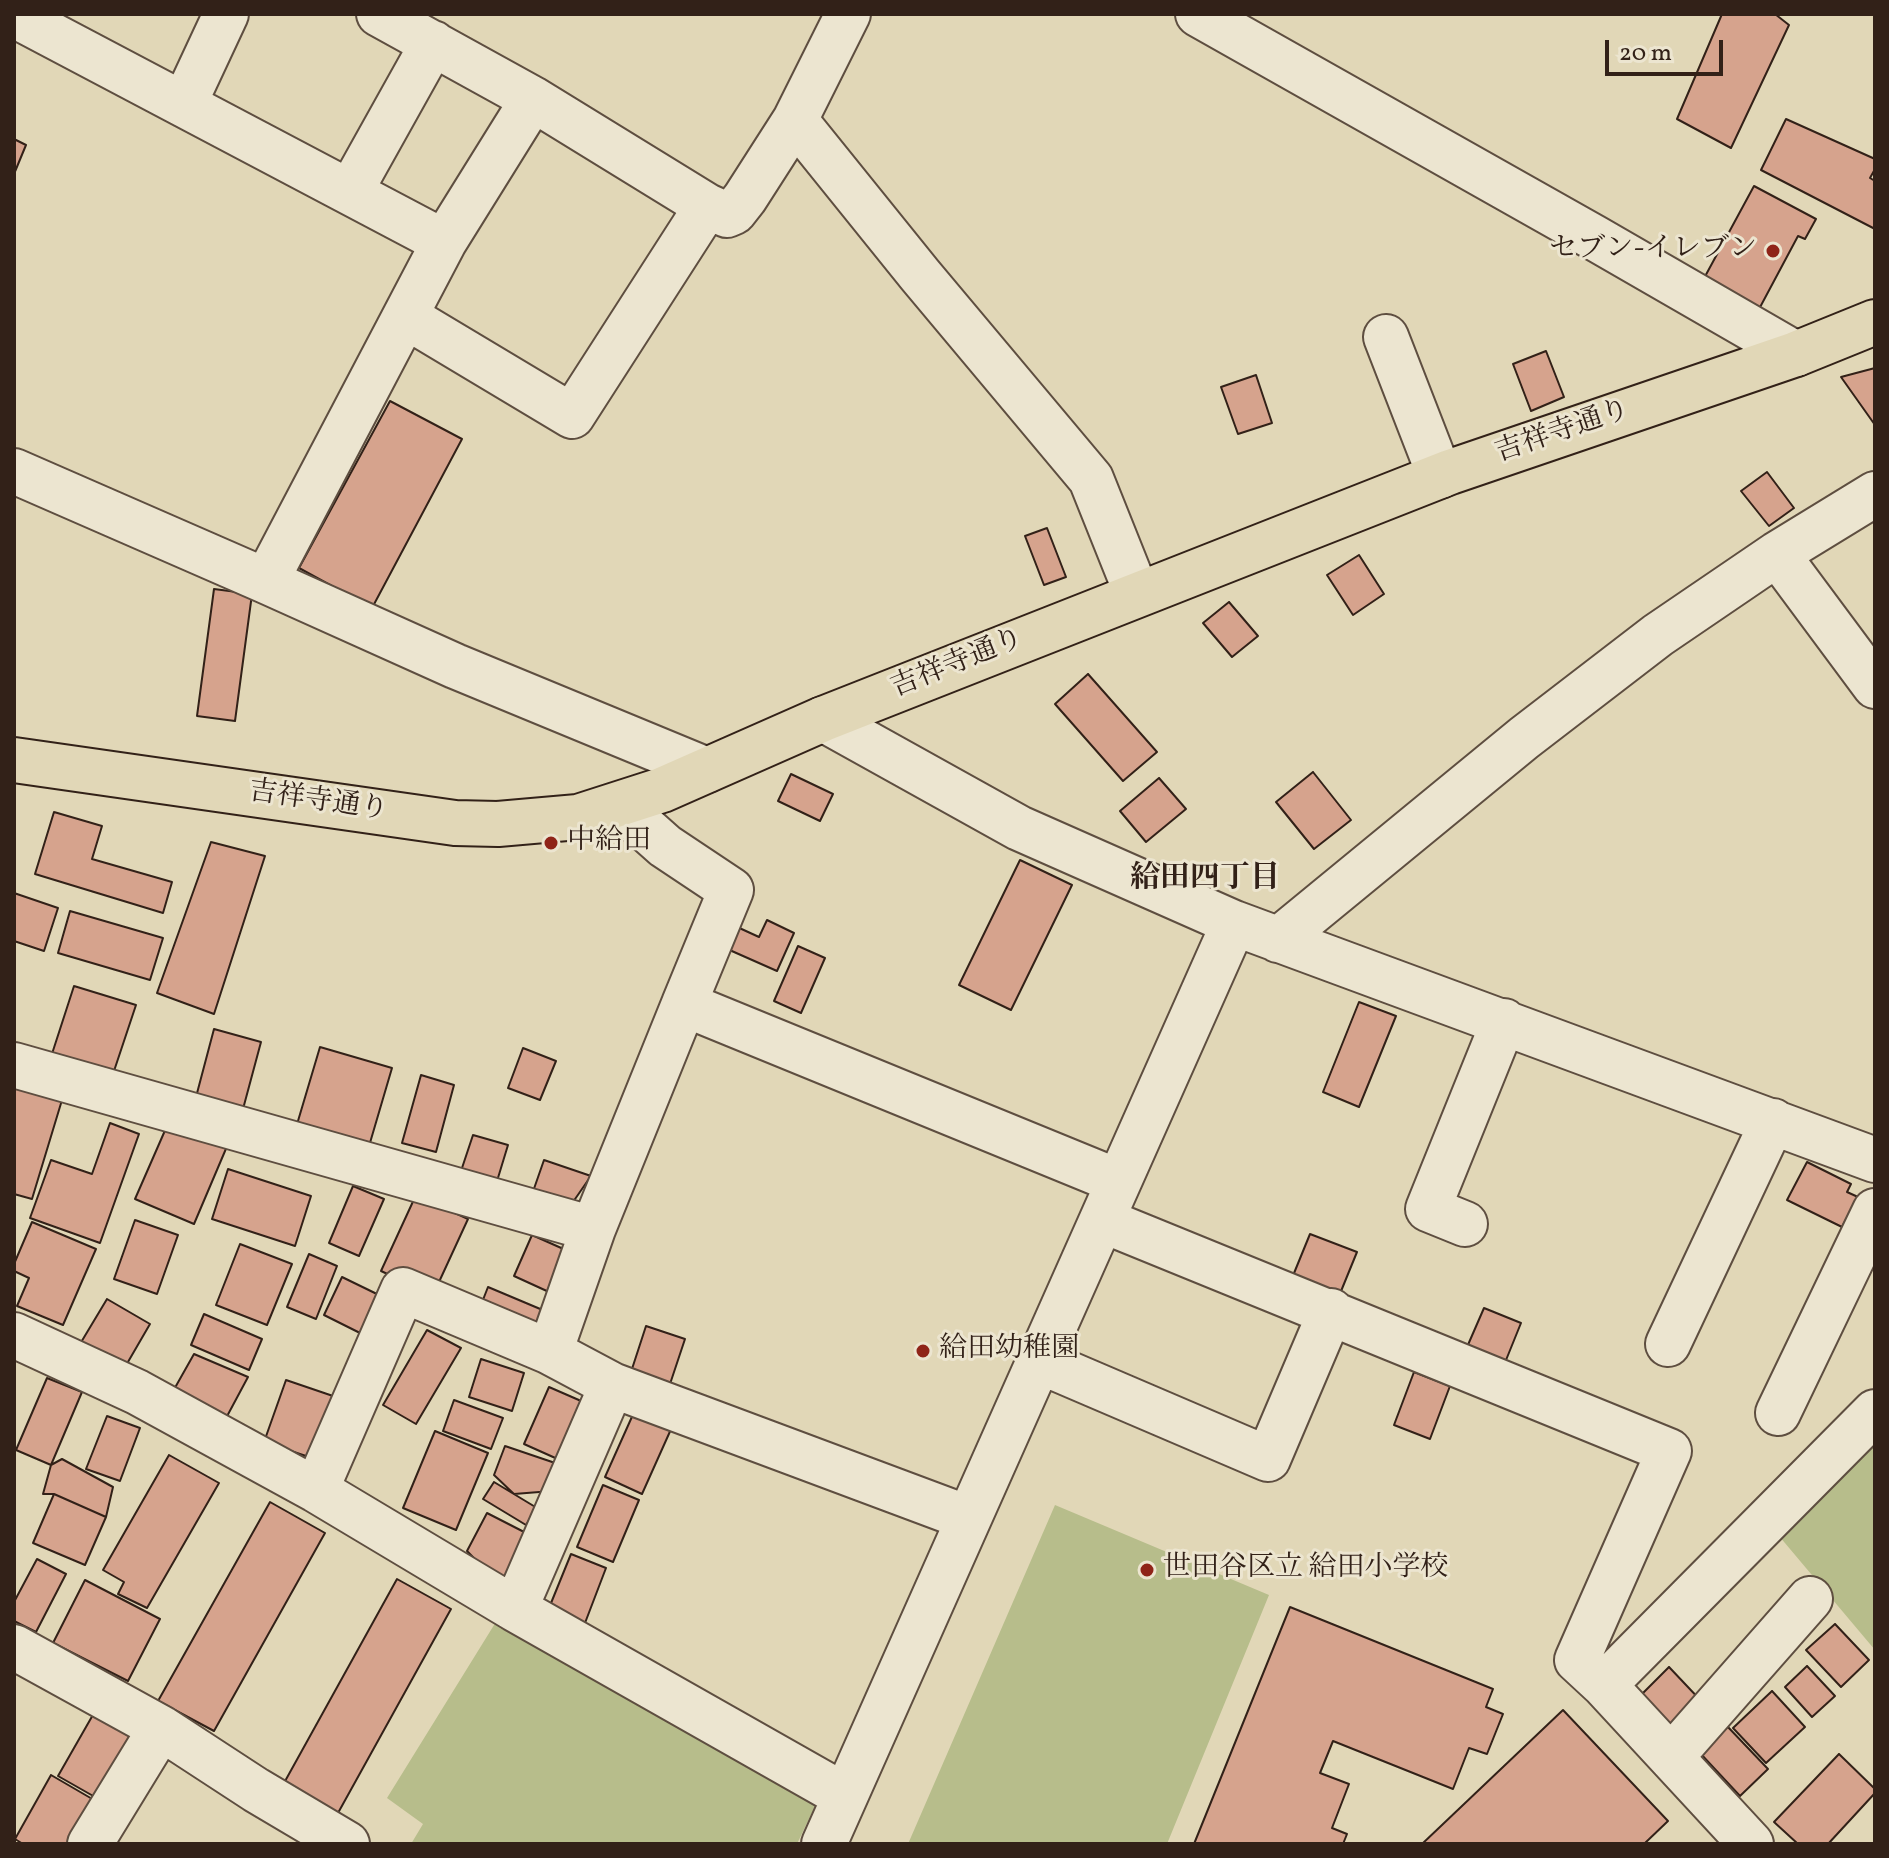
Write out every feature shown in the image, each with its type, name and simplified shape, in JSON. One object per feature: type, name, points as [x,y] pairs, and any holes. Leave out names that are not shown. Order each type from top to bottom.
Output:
[{"type":"main road","name":"吉祥寺通り","points":[[14,760],[455,823],[543,822],[578,817],[662,790],[823,719],[1440,476],[1796,354],[1875,322]]},
{"type":"street","points":[[184,104],[226,14]]},
{"type":"street","points":[[379,14],[533,99],[707,206],[727,215],[734,212],[795,120],[848,14]]},
{"type":"street","points":[[1198,14],[1796,354]]},
{"type":"street","points":[[14,15],[351,190],[444,242]]},
{"type":"street","points":[[351,190],[433,43]]},
{"type":"street","points":[[266,581],[444,242],[533,99]]},
{"type":"street","points":[[795,120],[1091,479],[1137,594]]},
{"type":"street","points":[[405,316],[572,416],[707,206]]},
{"type":"street","points":[[1386,337],[1440,476]]},
{"type":"street","points":[[14,471],[455,666],[707,770]]},
{"type":"street","points":[[1278,940],[1524,738],[1658,635],[1777,554],[1875,494]]},
{"type":"street","points":[[1777,554],[1875,686]]},
{"type":"street","points":[[823,719],[1019,828],[1234,923],[1875,1160]]},
{"type":"street","points":[[550,1352],[593,1229],[731,890],[665,846],[619,805]]},
{"type":"street","points":[[824,1844],[1234,923]]},
{"type":"street","points":[[684,1004],[1110,1200],[1331,1311],[1669,1451],[1591,1672]]},
{"type":"street","points":[[1465,1224],[1428,1209],[1504,1021]]},
{"type":"street","points":[[14,1065],[593,1229]]},
{"type":"street","points":[[1668,1344],[1773,1121]]},
{"type":"street","points":[[1778,1413],[1875,1211]]},
{"type":"street","points":[[316,1490],[403,1290],[550,1352],[612,1385],[968,1518]]},
{"type":"street","points":[[1039,1361],[1268,1459],[1331,1311]]},
{"type":"street","points":[[14,1335],[137,1392],[316,1490],[515,1609],[845,1796]]},
{"type":"street","points":[[515,1609],[612,1385]]},
{"type":"street","points":[[1591,1672],[1875,1412]]},
{"type":"street","points":[[1671,1757],[1810,1599]]},
{"type":"street","points":[[14,1647],[161,1728],[347,1844]]},
{"type":"street","points":[[1591,1672],[1751,1844]]},
{"type":"street","points":[[90,1844],[161,1728]]},
{"type":"green space","points":[[1875,1434],[1875,1650],[1774,1530]]},
{"type":"green space","points":[[1055,1505],[1269,1595],[1167,1844],[908,1844]]},
{"type":"green space","points":[[499,1617],[817,1802],[797,1844],[411,1844],[423,1824],[387,1798]]},
{"type":"building","points":[[1722,14],[1775,14],[1789,25],[1731,148],[1677,119]]},
{"type":"building","points":[[1786,119],[1875,159],[1875,169],[1870,178],[1875,181],[1875,229],[1761,170]]},
{"type":"building","points":[[14,139],[26,145],[14,174]]},
{"type":"building","points":[[1754,186],[1816,219],[1805,239],[1798,236],[1758,311],[1702,282]]},
{"type":"building","points":[[1546,351],[1564,397],[1531,411],[1513,364]]},
{"type":"building","points":[[1875,368],[1875,425],[1841,377]]},
{"type":"building","points":[[1256,375],[1272,423],[1238,434],[1221,387]]},
{"type":"building","points":[[390,401],[462,439],[372,608],[299,568]]},
{"type":"building","points":[[1767,472],[1794,508],[1769,526],[1741,491]]},
{"type":"building","points":[[1047,528],[1066,577],[1044,585],[1025,536]]},
{"type":"building","points":[[1359,555],[1384,594],[1353,615],[1327,575]]},
{"type":"building","points":[[214,589],[252,594],[235,721],[197,716]]},
{"type":"building","points":[[1229,602],[1258,636],[1232,657],[1203,623]]},
{"type":"building","points":[[1088,674],[1157,752],[1123,781],[1055,704]]},
{"type":"building","points":[[1313,772],[1351,820],[1314,849],[1276,802]]},
{"type":"building","points":[[791,774],[833,794],[820,821],[778,801]]},
{"type":"building","points":[[1159,778],[1186,809],[1146,842],[1120,811]]},
{"type":"building","points":[[54,812],[102,826],[92,859],[172,882],[163,913],[35,874]]},
{"type":"building","points":[[211,842],[265,856],[214,1014],[157,993]]},
{"type":"building","points":[[1020,860],[1072,885],[1011,1010],[959,985]]},
{"type":"building","points":[[14,893],[58,908],[44,951],[14,941]]},
{"type":"building","points":[[70,911],[163,938],[150,980],[58,953]]},
{"type":"building","points":[[767,920],[794,933],[777,971],[725,948],[735,926],[759,937]]},
{"type":"building","points":[[798,946],[825,958],[801,1013],[774,1001]]},
{"type":"building","points":[[74,986],[136,1005],[111,1080],[50,1060]]},
{"type":"building","points":[[1359,1002],[1396,1016],[1359,1107],[1323,1092]]},
{"type":"building","points":[[214,1029],[261,1042],[243,1109],[196,1097]]},
{"type":"building","points":[[320,1047],[392,1068],[367,1153],[295,1131]]},
{"type":"building","points":[[523,1048],[556,1061],[540,1100],[508,1088]]},
{"type":"building","points":[[421,1075],[454,1085],[436,1152],[402,1143]]},
{"type":"building","points":[[14,1086],[62,1100],[32,1199],[14,1194]]},
{"type":"building","points":[[170,1119],[228,1144],[194,1224],[135,1199]]},
{"type":"building","points":[[110,1123],[139,1134],[100,1243],[30,1218],[51,1160],[92,1174]]},
{"type":"building","points":[[473,1135],[508,1145],[494,1191],[458,1180]]},
{"type":"building","points":[[544,1160],[591,1176],[564,1215],[529,1203]]},
{"type":"building","points":[[1807,1162],[1851,1184],[1847,1192],[1858,1197],[1842,1227],[1787,1200]]},
{"type":"building","points":[[228,1169],[311,1196],[295,1246],[212,1219]]},
{"type":"building","points":[[353,1186],[384,1199],[359,1256],[329,1243]]},
{"type":"building","points":[[416,1195],[468,1219],[433,1295],[381,1271]]},
{"type":"building","points":[[135,1220],[178,1235],[157,1294],[114,1279]]},
{"type":"building","points":[[32,1222],[96,1249],[63,1325],[17,1306],[29,1278],[14,1271],[14,1264]]},
{"type":"building","points":[[1310,1234],[1357,1252],[1337,1301],[1290,1283]]},
{"type":"building","points":[[532,1235],[568,1251],[549,1292],[514,1276]]},
{"type":"building","points":[[240,1244],[292,1264],[267,1325],[216,1305]]},
{"type":"building","points":[[309,1254],[337,1266],[316,1319],[287,1307]]},
{"type":"building","points":[[342,1277],[381,1296],[362,1334],[324,1315]]},
{"type":"building","points":[[488,1287],[545,1311],[535,1333],[479,1310]]},
{"type":"building","points":[[107,1299],[150,1324],[121,1374],[77,1349]]},
{"type":"building","points":[[1484,1308],[1521,1323],[1502,1370],[1464,1354]]},
{"type":"building","points":[[204,1314],[262,1339],[249,1370],[191,1345]]},
{"type":"building","points":[[646,1326],[685,1339],[670,1384],[631,1372]]},
{"type":"building","points":[[427,1330],[461,1348],[416,1424],[383,1405]]},
{"type":"building","points":[[194,1354],[248,1377],[225,1420],[172,1393]]},
{"type":"building","points":[[481,1359],[524,1373],[512,1411],[469,1397]]},
{"type":"building","points":[[1414,1372],[1450,1386],[1430,1439],[1394,1425]]},
{"type":"building","points":[[47,1378],[82,1392],[51,1465],[16,1450]]},
{"type":"building","points":[[286,1380],[333,1396],[312,1458],[264,1442]]},
{"type":"building","points":[[549,1387],[588,1404],[562,1461],[524,1444]]},
{"type":"building","points":[[454,1400],[503,1418],[491,1449],[443,1431]]},
{"type":"building","points":[[635,1410],[672,1427],[642,1494],[605,1477]]},
{"type":"building","points":[[107,1416],[140,1428],[120,1481],[86,1469]]},
{"type":"building","points":[[435,1431],[488,1453],[456,1530],[403,1508]]},
{"type":"building","points":[[505,1446],[561,1465],[552,1491],[514,1494],[494,1475]]},
{"type":"building","points":[[169,1455],[219,1483],[147,1608],[118,1594],[124,1582],[103,1570]]},
{"type":"building","points":[[62,1459],[113,1487],[106,1517],[54,1494],[43,1494],[51,1465]]},
{"type":"building","points":[[494,1482],[537,1508],[526,1525],[483,1499]]},
{"type":"building","points":[[603,1485],[639,1500],[613,1562],[577,1547]]},
{"type":"building","points":[[54,1494],[106,1517],[85,1565],[33,1543]]},
{"type":"building","points":[[270,1502],[325,1533],[214,1731],[158,1701]]},
{"type":"building","points":[[487,1513],[528,1534],[501,1586],[467,1551]]},
{"type":"building","points":[[571,1554],[606,1568],[585,1623],[549,1608]]},
{"type":"building","points":[[37,1559],[66,1574],[36,1632],[14,1621],[14,1602]]},
{"type":"building","points":[[397,1579],[451,1609],[338,1813],[284,1783]]},
{"type":"building","points":[[85,1580],[160,1619],[128,1681],[53,1643]]},
{"type":"building","points":[[1290,1607],[1493,1689],[1486,1707],[1503,1714],[1487,1754],[1469,1748],[1453,1789],[1333,1741],[1320,1773],[1349,1784],[1332,1828],[1347,1834],[1343,1844],[1194,1844]]},
{"type":"building","points":[[1835,1624],[1869,1660],[1841,1687],[1806,1650]]},
{"type":"building","points":[[1807,1666],[1835,1696],[1812,1717],[1785,1687]]},
{"type":"building","points":[[1669,1667],[1704,1704],[1674,1734],[1638,1698]]},
{"type":"building","points":[[1772,1691],[1805,1727],[1766,1763],[1733,1728]]},
{"type":"building","points":[[1563,1710],[1668,1821],[1644,1844],[1422,1844]]},
{"type":"building","points":[[94,1713],[138,1738],[102,1801],[58,1776]]},
{"type":"building","points":[[1727,1726],[1768,1769],[1740,1796],[1699,1752]]},
{"type":"building","points":[[1839,1754],[1875,1789],[1875,1793],[1828,1844],[1798,1844],[1774,1822]]},
{"type":"building","points":[[51,1775],[94,1800],[68,1844],[23,1844],[15,1839]]},
{"type":"place","name":"セブン-イレブン","points":[[1773,251]]},
{"type":"place","name":"中給田","points":[[551,843]]},
{"type":"place","name":"給田幼稚園","points":[[923,1351]]},
{"type":"place","name":"世田谷区立 給田小学校","points":[[1147,1570]]},
{"type":"district","name":"給田四丁目","points":[[1205,880]]}]
